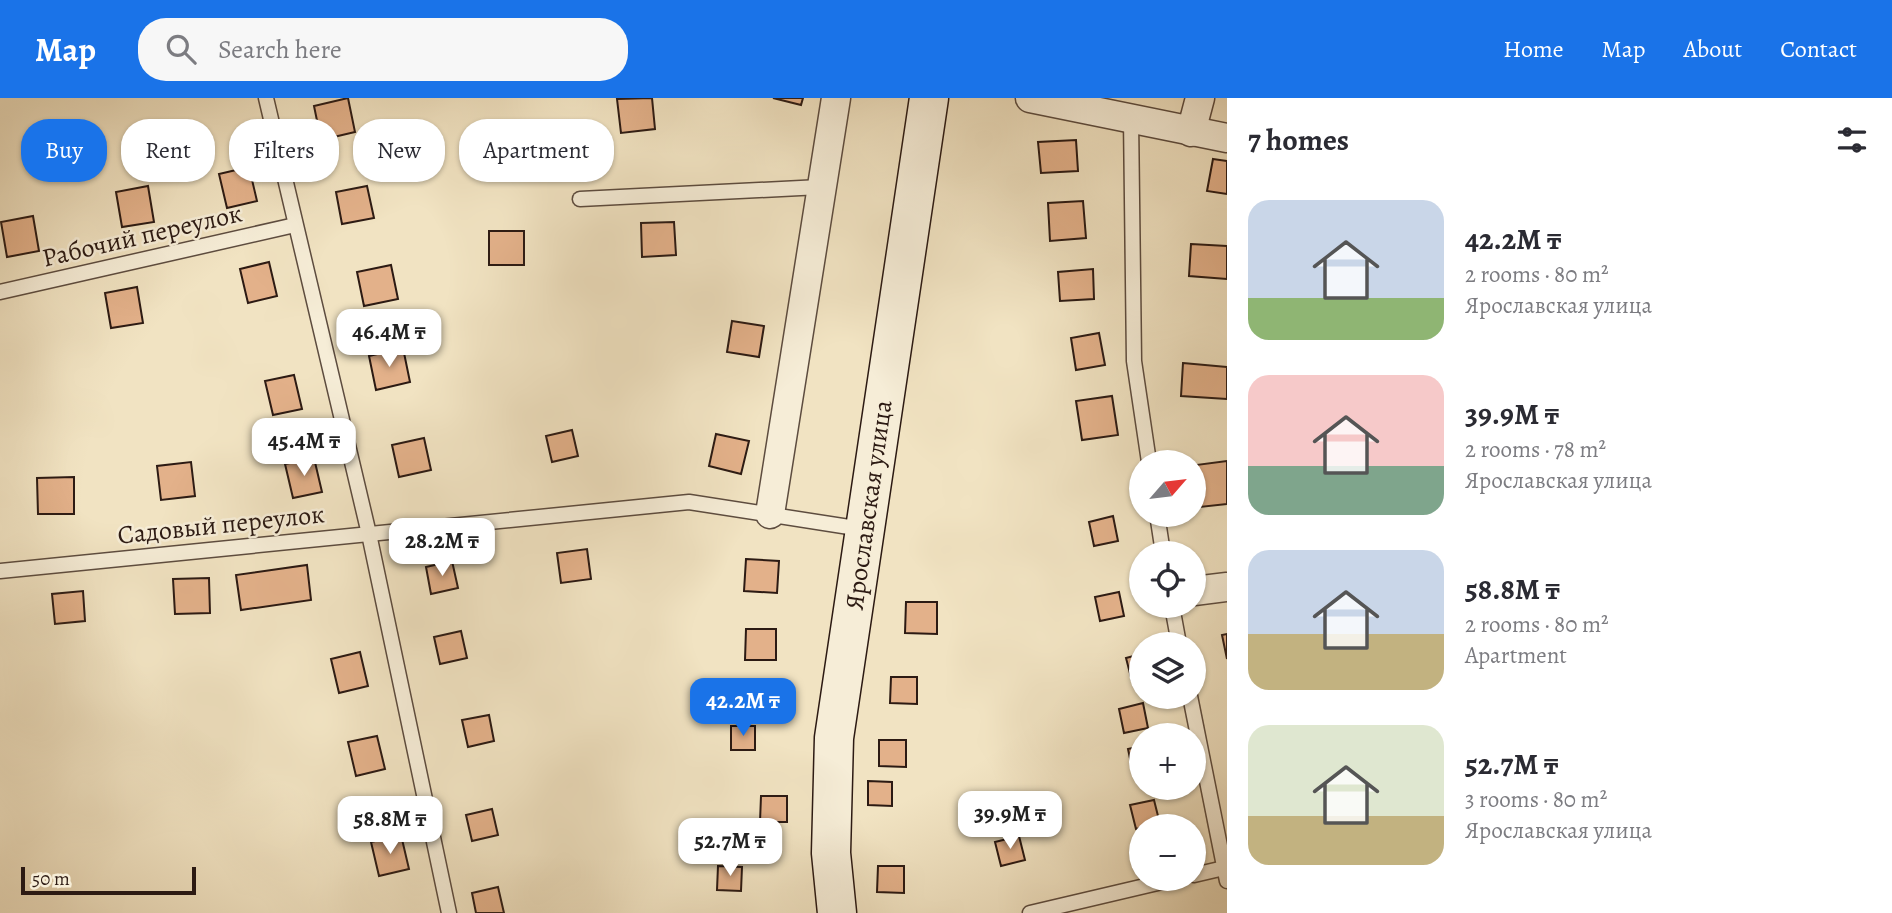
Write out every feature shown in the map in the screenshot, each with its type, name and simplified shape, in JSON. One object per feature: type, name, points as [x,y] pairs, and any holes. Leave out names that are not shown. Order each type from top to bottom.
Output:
[{"type":"main road","name":"Ярославская улица","points":[[837,913],[831,853],[834,738],[929,98]]},
{"type":"street","points":[[770,514],[836,98]]},
{"type":"street","points":[[1030,98],[1227,138]]},
{"type":"street","points":[[1191,132],[1200,98]]},
{"type":"street","points":[[1206,590],[1227,587]]},
{"type":"lane","points":[[266,98],[369,534],[449,913]]},
{"type":"lane","points":[[1130,118],[1133,361],[1147,450]]},
{"type":"lane","points":[[580,199],[820,187]]},
{"type":"lane","name":"Рабочий переулок","points":[[0,292],[295,225]]},
{"type":"lane","name":"Садовый переулок","points":[[0,571],[689,502],[864,529]]},
{"type":"lane","points":[[1193,709],[1226,875],[1206,875]]},
{"type":"lane","points":[[1030,913],[1129,890]]},
{"type":"building","points":[[348,98],[353,132],[339,136],[339,119],[317,119],[314,106]]},
{"type":"building","points":[[652,98],[655,129],[621,133],[617,99]]},
{"type":"building","points":[[773,98],[803,98],[801,105]]},
{"type":"building","points":[[1076,140],[1078,171],[1041,173],[1038,142]]},
{"type":"building","points":[[1213,159],[1227,161],[1227,194],[1207,191]]},
{"type":"building","points":[[229,172],[229,182],[253,182],[257,201],[227,208],[219,174]]},
{"type":"building","points":[[148,186],[154,222],[122,227],[116,192]]},
{"type":"building","points":[[367,186],[374,218],[342,224],[336,192]]},
{"type":"building","points":[[1083,201],[1086,238],[1050,241],[1048,203]]},
{"type":"building","points":[[33,216],[39,251],[7,257],[1,222]]},
{"type":"building","points":[[674,222],[676,255],[642,257],[641,223]]},
{"type":"building","points":[[489,231],[524,231],[524,265],[489,265]]},
{"type":"building","points":[[1191,244],[1227,246],[1227,279],[1189,276]]},
{"type":"building","points":[[269,262],[277,296],[248,303],[240,269]]},
{"type":"building","points":[[391,265],[398,299],[364,306],[357,272]]},
{"type":"building","points":[[1093,269],[1094,299],[1060,301],[1058,272]]},
{"type":"building","points":[[137,287],[143,323],[111,328],[105,293]]},
{"type":"building","points":[[732,321],[764,326],[759,357],[727,352]]},
{"type":"building","points":[[1099,333],[1105,365],[1076,370],[1071,338]]},
{"type":"building","points":[[403,348],[410,382],[376,390],[369,356]]},
{"type":"building","points":[[1183,363],[1227,367],[1227,399],[1181,396]]},
{"type":"building","points":[[294,375],[302,409],[273,415],[265,381]]},
{"type":"building","points":[[1112,396],[1118,435],[1082,440],[1076,401]]},
{"type":"building","points":[[572,430],[578,456],[552,462],[546,436]]},
{"type":"building","points":[[716,434],[749,441],[741,474],[709,466]]},
{"type":"building","points":[[424,438],[431,470],[399,477],[392,445]]},
{"type":"building","points":[[314,458],[322,492],[293,498],[285,464]]},
{"type":"building","points":[[1227,461],[1227,504],[1206,506],[1206,464]]},
{"type":"building","points":[[191,462],[195,496],[161,500],[157,466]]},
{"type":"building","points":[[74,477],[74,514],[38,514],[37,478]]},
{"type":"building","points":[[1113,516],[1118,541],[1094,546],[1089,522]]},
{"type":"building","points":[[587,549],[591,579],[561,583],[557,553]]},
{"type":"building","points":[[746,559],[779,561],[777,593],[744,591]]},
{"type":"building","points":[[452,561],[458,588],[431,594],[426,567]]},
{"type":"building","points":[[307,565],[311,600],[241,610],[236,575]]},
{"type":"building","points":[[209,578],[210,613],[175,614],[173,579]]},
{"type":"building","points":[[83,591],[85,621],[55,624],[52,594]]},
{"type":"building","points":[[1119,592],[1124,616],[1100,621],[1095,597]]},
{"type":"building","points":[[906,602],[937,602],[937,634],[905,633]]},
{"type":"building","points":[[746,629],[776,629],[776,660],[745,660]]},
{"type":"building","points":[[461,631],[467,658],[440,664],[434,637]]},
{"type":"building","points":[[1227,634],[1227,659],[1222,635]]},
{"type":"building","points":[[360,652],[368,686],[339,693],[331,659]]},
{"type":"building","points":[[891,677],[917,677],[917,704],[890,703]]},
{"type":"building","points":[[1129,706],[1129,709],[1144,709],[1147,723],[1129,723],[1129,732],[1124,733],[1119,709]]},
{"type":"building","points":[[489,715],[494,741],[468,747],[462,720]]},
{"type":"building","points":[[731,726],[755,726],[755,750],[731,750]]},
{"type":"building","points":[[377,736],[385,769],[356,776],[348,742]]},
{"type":"building","points":[[879,740],[906,740],[906,767],[879,766]]},
{"type":"building","points":[[868,781],[892,782],[892,806],[868,805]]},
{"type":"building","points":[[761,796],[787,796],[787,822],[760,822]]},
{"type":"building","points":[[1154,800],[1158,814],[1132,814],[1130,805]]},
{"type":"building","points":[[492,809],[498,835],[472,841],[466,815]]},
{"type":"building","points":[[401,835],[409,869],[379,876],[371,842]]},
{"type":"building","points":[[1019,836],[1025,860],[1001,866],[995,842]]},
{"type":"building","points":[[718,866],[742,867],[741,891],[717,890]]},
{"type":"building","points":[[878,866],[904,866],[904,893],[877,892]]},
{"type":"building","points":[[498,887],[504,913],[476,913],[472,893]]}]
